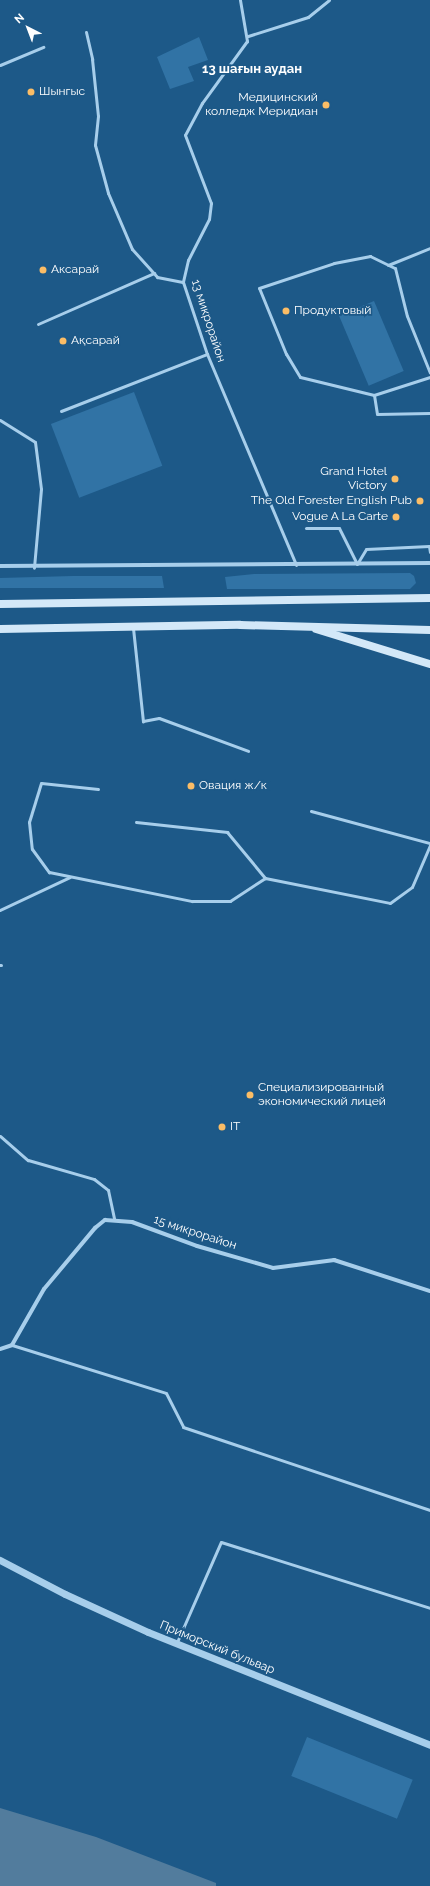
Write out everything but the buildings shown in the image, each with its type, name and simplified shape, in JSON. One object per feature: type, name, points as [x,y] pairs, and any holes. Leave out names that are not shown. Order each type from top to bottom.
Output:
[{"type":"main road","points":[[0,604],[430,598]]},
{"type":"main road","points":[[0,629],[133,626],[303,626],[430,630]]},
{"type":"main road","points":[[303,626],[430,664]]},
{"type":"street","points":[[0,566],[34,568],[430,563]]},
{"type":"street","name":"15 микрорайон","points":[[12,1346],[44,1289],[95,1228],[105,1220],[132,1222],[197,1246],[273,1268],[334,1260],[430,1291]]},
{"type":"street","points":[[0,1349],[12,1346]]},
{"type":"street","name":"Приморский бульвар","points":[[0,1560],[65,1594],[177,1644],[430,1745]]},
{"type":"lane","points":[[240,0],[248,36],[308,17],[330,0]]},
{"type":"lane","points":[[86,32],[92,59],[98,116],[95,145],[108,193],[132,249],[158,277],[183,282]]},
{"type":"lane","name":"13 микрорайон","points":[[248,36],[248,40],[202,103],[185,135],[211,203],[209,219],[188,260],[183,282],[207,354],[296,565]]},
{"type":"lane","points":[[0,65],[43,47]]},
{"type":"lane","points":[[388,265],[430,248]]},
{"type":"lane","points":[[430,373],[407,316],[395,268],[370,256],[334,263],[259,288],[286,354],[300,377],[374,395],[430,377]]},
{"type":"lane","points":[[38,324],[154,273]]},
{"type":"lane","points":[[61,411],[207,354]]},
{"type":"lane","points":[[374,395],[377,414],[430,413]]},
{"type":"lane","points":[[0,420],[35,442],[41,489],[34,568]]},
{"type":"lane","points":[[306,528],[339,528],[357,564]]},
{"type":"lane","points":[[357,564],[366,549],[430,546],[430,552]]},
{"type":"lane","points":[[133,626],[143,721],[159,718],[248,751]]},
{"type":"lane","points":[[98,790],[41,783],[29,822],[32,849],[49,872],[192,901],[230,900],[265,878]]},
{"type":"lane","points":[[136,822],[227,832],[265,878],[390,904],[412,887],[430,844],[311,811]]},
{"type":"lane","points":[[0,910],[70,877]]},
{"type":"lane","points":[[0,906],[5,908]]},
{"type":"lane","points":[[0,1136],[28,1160],[94,1179],[108,1190],[114,1220]]},
{"type":"lane","points":[[12,1346],[166,1393],[183,1427],[430,1510]]},
{"type":"lane","points":[[177,1644],[221,1542],[430,1608]]},
{"type":"shaded area","points":[[199,37],[208,60],[188,67],[194,81],[170,89],[157,57]]},
{"type":"shaded area","points":[[374,301],[404,371],[369,386],[339,316]]},
{"type":"shaded area","points":[[134,392],[162,466],[79,498],[51,424]]},
{"type":"shaded area","points":[[410,573],[414,576],[416,583],[410,589],[227,589],[225,577],[254,574]]},
{"type":"shaded area","points":[[162,576],[164,588],[0,588],[0,578]]},
{"type":"shaded area","points":[[307,1737],[413,1780],[397,1819],[291,1776]]},
{"type":"shaded area","points":[[0,1808],[96,1837],[216,1883],[216,1886],[0,1886]]},
{"type":"place","name":"Шынгыс","points":[[31,92]]},
{"type":"place","name":"Медицинский колледж Меридиан","points":[[326,105]]},
{"type":"place","name":"Аксарай","points":[[43,270]]},
{"type":"place","name":"Продуктовый","points":[[286,311]]},
{"type":"place","name":"Ақсарай","points":[[63,341]]},
{"type":"place","name":"Grand Hotel Victory","points":[[395,479]]},
{"type":"place","name":"The Old Forester English Pub","points":[[420,501]]},
{"type":"place","name":"Vogue A La Carte","points":[[396,517]]},
{"type":"place","name":"Овация ж/к","points":[[191,786]]},
{"type":"place","name":"Специализированный экономический лицей","points":[[250,1095]]},
{"type":"place","name":"IT","points":[[222,1127]]},
{"type":"district","name":"13 шағын аудан","points":[[252,69]]}]
